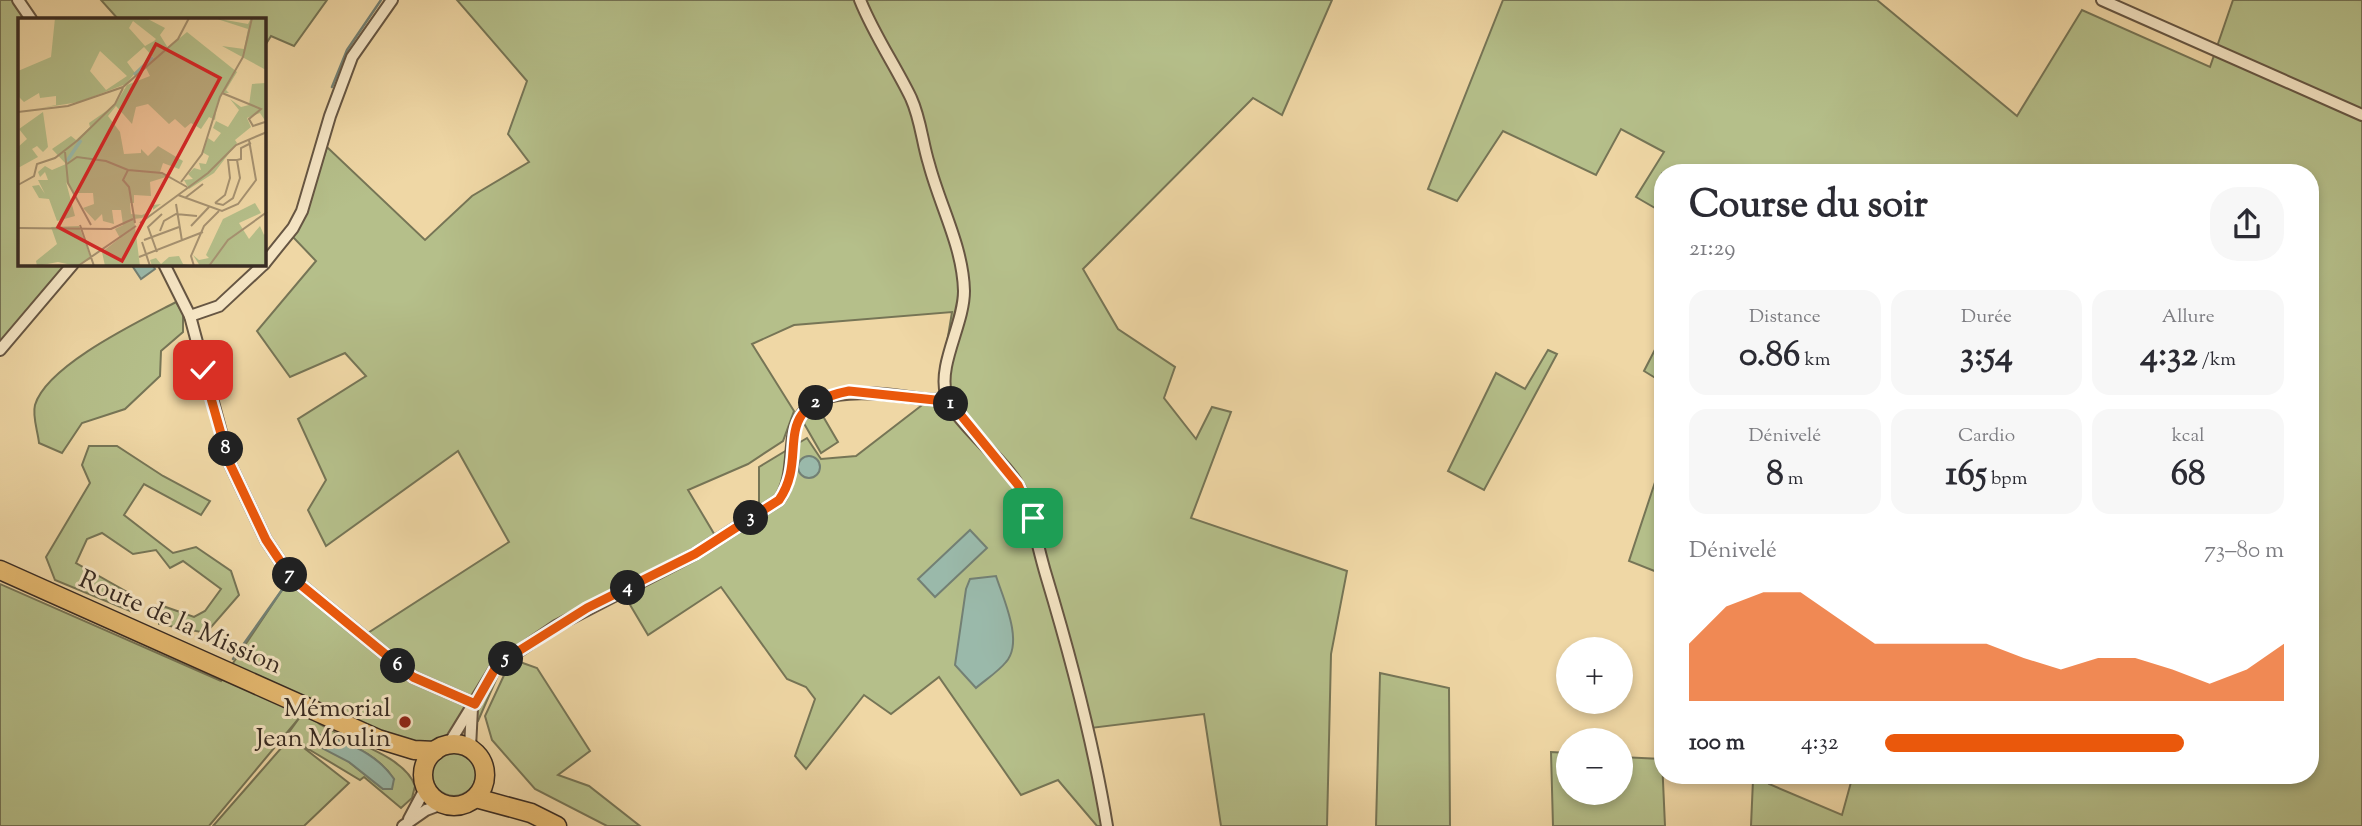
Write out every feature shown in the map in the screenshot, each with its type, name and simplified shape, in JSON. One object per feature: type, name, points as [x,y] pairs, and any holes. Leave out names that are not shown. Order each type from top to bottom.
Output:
[{"type":"main road","name":"Route de la Mission","points":[[0,570],[378,739]]},
{"type":"main road","points":[[378,739],[414,750],[470,748],[482,761],[485,779],[475,798],[460,806],[442,804],[425,781],[378,739]]},
{"type":"main road","points":[[425,781],[427,761],[442,748]]},
{"type":"main road","points":[[485,779],[530,813]]},
{"type":"main road","points":[[475,798],[530,813],[557,826]]},
{"type":"street","points":[[18,0],[30,18]]},
{"type":"street","points":[[266,262],[293,228],[302,211],[339,89],[352,57],[392,0]]},
{"type":"street","points":[[860,0],[872,29],[911,98],[922,126],[929,164],[954,235],[964,292],[956,338],[943,378],[946,397],[1018,485],[1033,518],[1041,559],[1073,664],[1096,757],[1107,826]]},
{"type":"street","points":[[2102,0],[2362,115]]},
{"type":"street","points":[[0,350],[71,266]]},
{"type":"street","points":[[165,266],[190,316],[229,462],[266,540],[290,576],[413,677],[473,706]]},
{"type":"street","points":[[190,316],[219,306],[262,266]]},
{"type":"street","points":[[442,748],[473,706],[496,667],[587,608],[695,554],[779,500],[786,489],[797,423],[815,404],[849,391],[935,400],[946,397]]},
{"type":"street","points":[[470,748],[473,706]]},
{"type":"street","points":[[404,825],[425,781]]},
{"type":"street","points":[[404,825],[442,804]]},
{"type":"green space","points":[[0,0],[12,0],[23,18],[18,18],[18,266],[66,266],[0,345]]},
{"type":"green space","points":[[101,0],[327,0],[294,46],[271,36],[266,44],[266,18],[117,18]]},
{"type":"green space","points":[[457,0],[1332,0],[1282,115],[1253,98],[1083,269],[1118,329],[1175,367],[1164,398],[1196,439],[1212,407],[1231,412],[1191,518],[1347,571],[1331,654],[1327,826],[1221,826],[1204,714],[1090,728],[1106,826],[1097,826],[1058,780],[1021,795],[939,677],[891,714],[864,695],[806,769],[795,756],[815,699],[806,687],[787,679],[721,587],[648,635],[623,593],[557,628],[502,666],[478,721],[422,751],[318,723],[387,757],[409,775],[415,786],[412,798],[401,808],[364,777],[360,780],[295,741],[349,783],[304,826],[213,826],[290,738],[287,735],[300,717],[209,826],[0,826],[0,584],[221,681],[288,581],[360,638],[509,542],[458,451],[326,546],[308,510],[326,480],[298,419],[366,376],[345,353],[290,377],[257,331],[316,261],[291,235],[305,215],[327,147],[425,240],[472,196],[529,162],[508,134],[527,81]],"holes":[[[952,312],[939,392],[856,456],[821,459],[807,438],[759,467],[759,516],[719,542],[688,490],[748,464],[783,441],[794,411],[752,344],[794,325]],[[326,734],[372,757],[394,779],[383,789],[349,762]]]},
{"type":"green space","points":[[1503,0],[1877,0],[2017,116],[2082,10],[2210,67],[2233,0],[2362,0],[2362,826],[1751,826],[1753,784],[1769,784],[1842,815],[1851,784],[2319,784],[2319,164],[1657,164],[1664,152],[1621,129],[1596,175],[1503,131],[1457,201],[1428,189]]},
{"type":"green space","points":[[1654,168],[1654,207],[1636,197]]},
{"type":"green space","points":[[176,302],[183,314],[183,332],[161,351],[160,376],[125,409],[82,423],[62,453],[39,443],[35,405],[43,390],[57,375],[96,346]]},
{"type":"green space","points":[[1548,350],[1557,354],[1484,490],[1448,471],[1496,373],[1525,389]]},
{"type":"green space","points":[[1654,352],[1654,377],[1644,371]]},
{"type":"green space","points":[[817,406],[838,442],[821,453],[802,420]]},
{"type":"green space","points":[[89,446],[117,446],[163,476],[210,501],[201,515],[144,484],[124,515],[173,553],[196,547],[231,571],[239,595],[206,633],[159,624],[160,605],[194,617],[205,611],[221,589],[183,561],[170,568],[156,550],[133,554],[102,533],[87,539],[76,563],[129,593],[130,611],[55,580],[46,557],[90,483],[82,465]]},
{"type":"green space","points":[[1654,485],[1654,571],[1629,561]]},
{"type":"green space","points":[[520,662],[537,668],[590,751],[558,775],[589,786],[640,826],[607,826],[535,789],[492,740],[485,716],[506,671]]},
{"type":"green space","points":[[1380,673],[1449,688],[1450,826],[1376,826]]},
{"type":"green space","points":[[454,752],[469,759],[476,774],[469,789],[454,796],[439,789],[432,774],[439,759]]},
{"type":"green space","points":[[1551,752],[1556,752],[1556,805],[1633,805],[1633,758],[1654,759],[1654,784],[1663,784],[1665,826],[1553,826]]},
{"type":"shaded area","points":[[132,266],[153,266],[155,269],[141,279]]},
{"type":"shaded area","points":[[809,456],[817,459],[820,467],[817,475],[809,478],[801,475],[798,467],[801,459]]},
{"type":"shaded area","points":[[970,530],[987,548],[935,597],[918,579]]},
{"type":"shaded area","points":[[996,576],[1007,608],[1013,643],[1006,662],[976,688],[955,665],[966,589],[970,579]]},
{"type":"shaded area","points":[[326,734],[364,752],[380,763],[394,779],[392,789],[383,789],[349,762],[316,745],[317,736]]},
{"type":"waterway","points":[[332,87],[347,50],[381,0]]},
{"type":"waterway","points":[[233,659],[289,580]]},
{"type":"place","name":"Mémorial Jean Moulin","points":[[405,722]]},
{"type":"route","points":[[203,370],[229,462],[266,540],[290,576],[413,677],[475,704],[496,667],[517,652],[587,608],[695,554],[779,500],[786,489],[794,431],[801,415],[815,404],[837,394],[849,391],[935,400],[946,397],[1018,485],[1033,518]]}]
